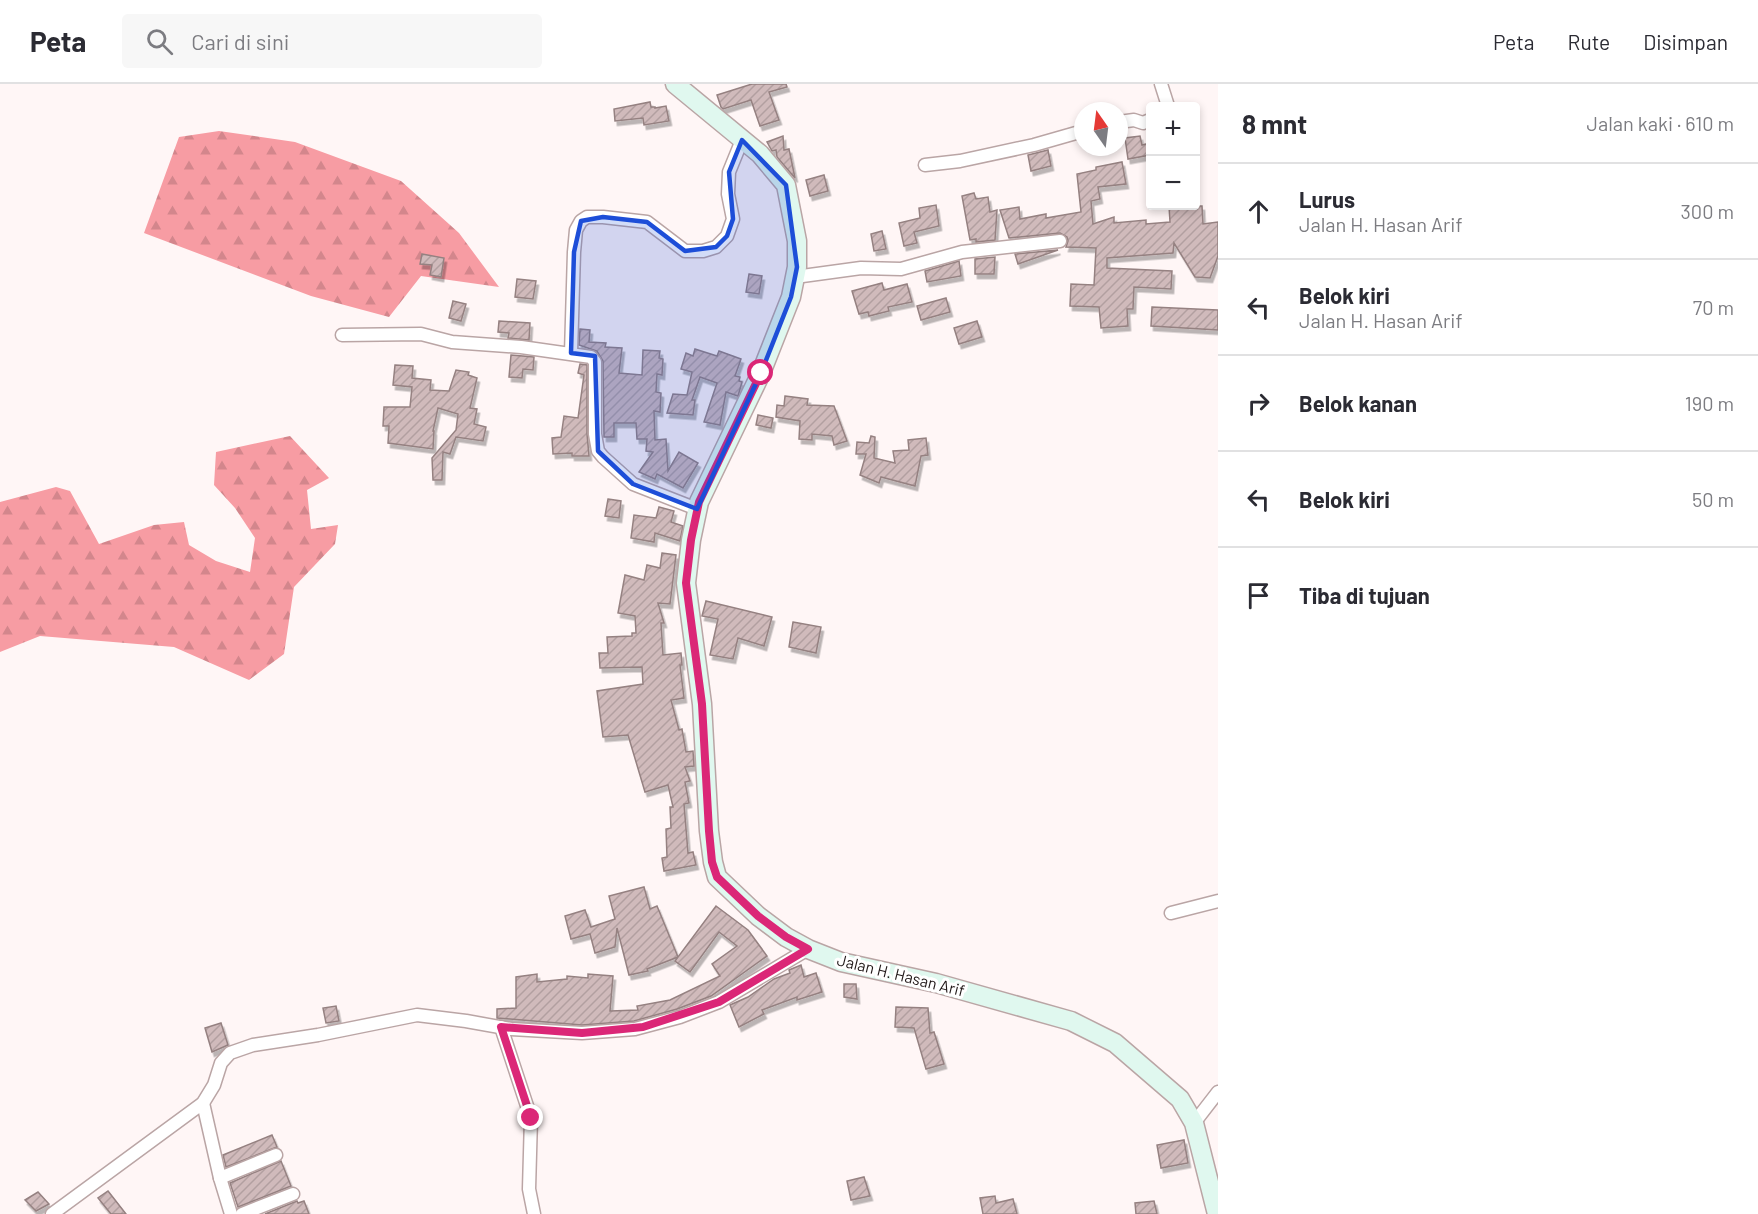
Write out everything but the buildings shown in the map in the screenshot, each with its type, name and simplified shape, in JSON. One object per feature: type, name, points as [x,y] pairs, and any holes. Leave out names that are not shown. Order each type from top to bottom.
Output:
[{"type":"main road","name":"Jalan H. Hasan Arif","points":[[675,84],[760,154],[786,185],[797,241],[797,267],[791,297],[761,373],[699,502],[691,540],[686,583],[702,704],[712,862],[723,883],[758,916],[786,937],[808,949],[841,962],[936,983],[1071,1021],[1115,1043],[1180,1099],[1194,1123],[1217,1214]]},
{"type":"street","points":[[1161,84],[1167,102]]},
{"type":"street","points":[[1128,121],[1146,122]]},
{"type":"street","points":[[925,165],[960,161],[1055,141],[1074,134]]},
{"type":"street","points":[[571,353],[574,252],[576,230],[581,220],[587,217],[603,217],[646,222],[685,251],[703,251],[716,247],[727,236],[733,219],[728,194],[729,172],[742,140]]},
{"type":"street","points":[[795,277],[861,268],[901,269],[962,252],[1060,241]]},
{"type":"street","points":[[342,335],[421,334],[452,342],[513,346],[587,355],[595,362],[595,434],[598,451],[633,484],[697,509]]},
{"type":"street","points":[[1171,913],[1218,901]]},
{"type":"street","points":[[52,1214],[203,1103],[214,1085],[221,1064],[230,1053],[254,1045],[417,1015],[501,1027],[582,1033],[643,1027],[719,1002],[808,949]]},
{"type":"street","points":[[501,1027],[531,1118],[529,1189],[534,1214]]},
{"type":"street","points":[[1194,1123],[1218,1092]]},
{"type":"street","points":[[203,1103],[220,1178],[231,1214]]},
{"type":"street","points":[[220,1178],[276,1155]]},
{"type":"street","points":[[242,1214],[293,1194]]},
{"type":"highlighted area","points":[[742,140],[786,185],[797,267],[791,297],[761,373],[697,509],[633,484],[598,451],[595,356],[571,353],[574,252],[581,221],[603,217],[647,222],[685,251],[716,247],[727,236],[733,219],[729,172]]},
{"type":"green space","points":[[219,131],[295,142],[401,181],[459,233],[499,287],[421,276],[389,317],[311,296],[144,233],[179,137]]},
{"type":"green space","points":[[290,436],[329,478],[307,490],[311,529],[338,525],[335,544],[294,587],[284,654],[249,680],[174,647],[40,636],[0,652],[0,502],[56,487],[70,491],[99,544],[154,525],[184,522],[189,545],[216,561],[250,572],[255,538],[235,508],[214,485],[216,452]]},
{"type":"route","points":[[531,1118],[501,1027],[582,1033],[643,1027],[680,1017],[719,1002],[808,949],[786,937],[729,890],[717,877],[712,862],[702,704],[686,583],[691,540],[699,502],[761,373]]}]
